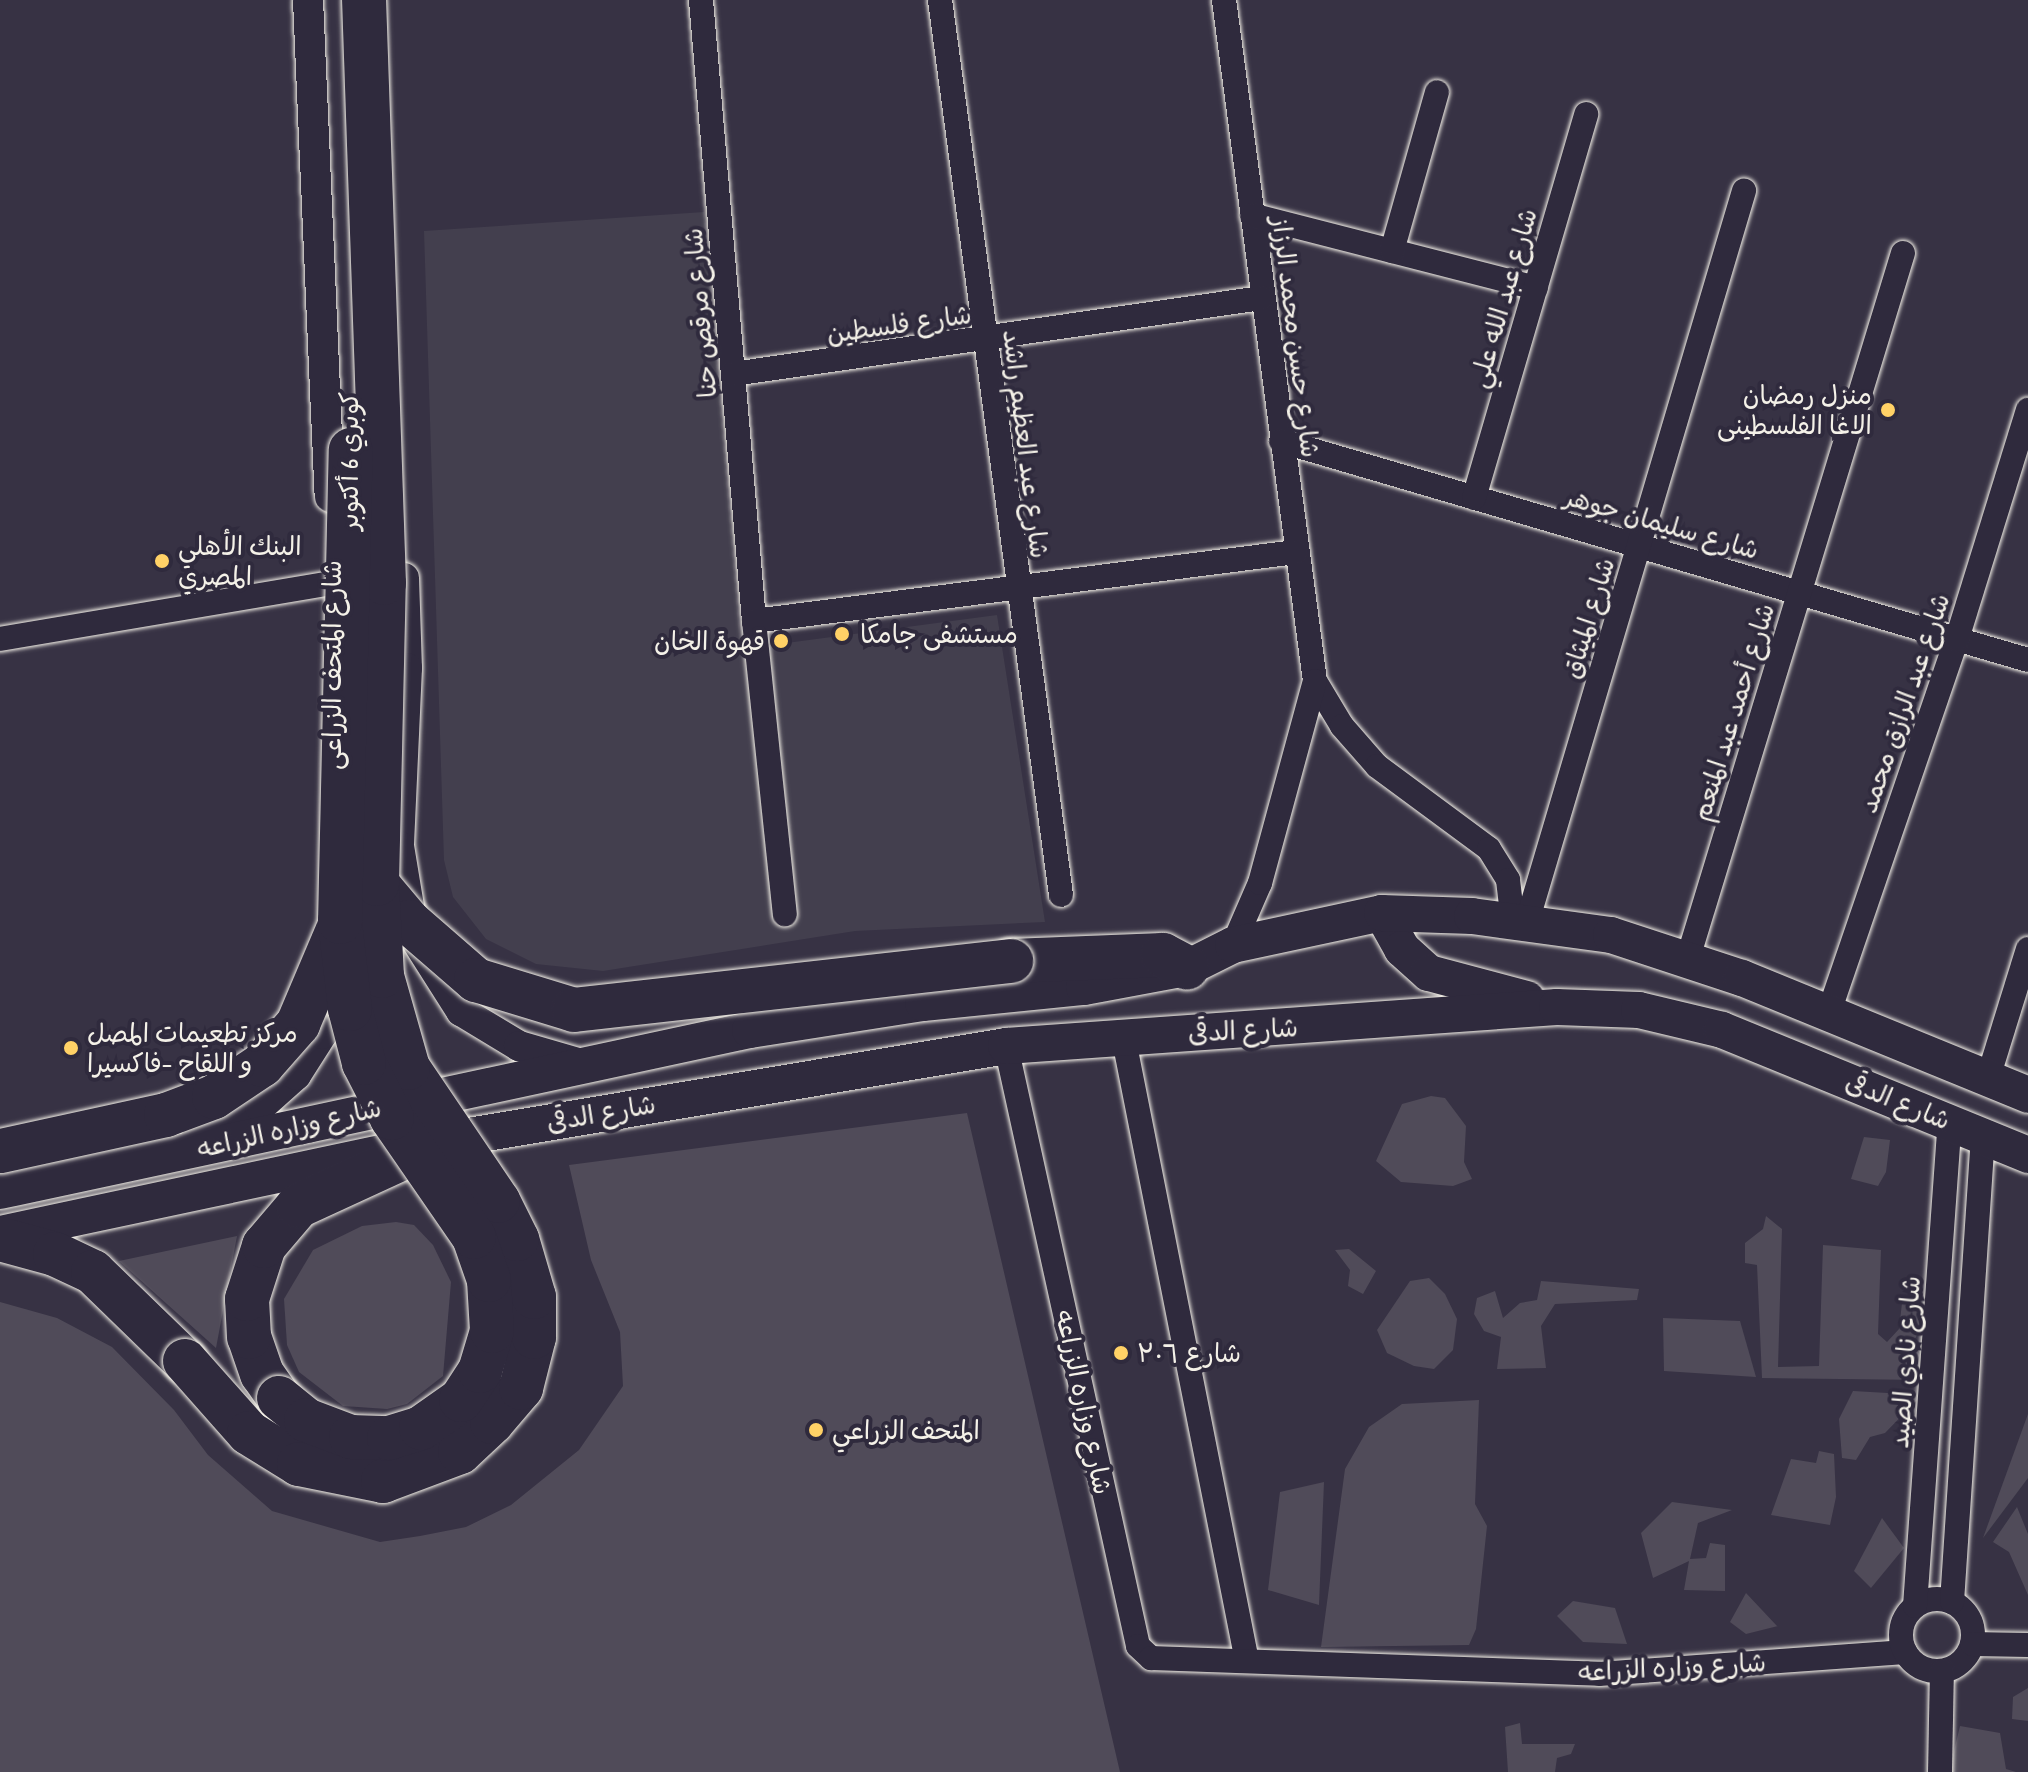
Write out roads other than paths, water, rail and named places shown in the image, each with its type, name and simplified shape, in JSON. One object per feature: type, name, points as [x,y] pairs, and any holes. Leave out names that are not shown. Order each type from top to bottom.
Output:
[{"type":"highway","name":"كوبري 6 أكتوبر","points":[[335,0],[351,460],[340,922]]},
{"type":"highway","name":"كوبري 6 أكتوبر","points":[[0,1236],[55,1254],[93,1272],[185,1361],[249,1433],[299,1464],[383,1481],[460,1452],[521,1388],[534,1337],[534,1297],[517,1239],[498,1201],[408,1068],[382,976],[377,884],[384,583],[364,0]]},
{"type":"highway","points":[[377,884],[409,922],[476,980],[574,1010],[1011,961],[1163,955],[1187,968]]},
{"type":"highway","points":[[0,1165],[166,1115],[214,1097],[250,1073],[298,1024],[340,922]]},
{"type":"highway","points":[[340,922],[350,1009],[364,1063],[392,1118],[474,1237],[489,1280],[492,1331],[480,1371],[461,1400],[421,1428],[389,1438],[351,1437],[306,1420],[279,1398],[262,1374],[249,1337],[247,1299],[264,1246],[298,1206],[439,1141]]},
{"type":"main road","name":"شارع الدقى","points":[[578,1063],[750,1030],[923,1003],[1084,987],[1187,968],[1233,945],[1382,913],[1520,922],[1611,935],[1688,958],[1829,1012],[2028,1095]]},
{"type":"main road","points":[[1382,913],[1402,949],[1429,973],[1557,1007]]},
{"type":"main road","name":"شارع الدقى","points":[[439,1141],[1006,1046],[1123,1035],[1557,1007],[1639,1010],[1722,1030],[2028,1155]]},
{"type":"main road","name":"شارع وزاره الزراعه","points":[[0,1165],[169,1155],[578,1063]]},
{"type":"main road","name":"شارع وزاره الزراعه","points":[[0,1236],[439,1141]]},
{"type":"street","name":"شارع المتحف الزراعى","points":[[169,1155],[260,1107],[296,1075],[322,1034],[334,987],[332,583],[308,0]]},
{"type":"street","points":[[385,0],[407,668],[399,846],[414,937],[461,1011],[519,1046],[578,1063]]},
{"type":"street","name":"شارع مرقص حنا","points":[[701,0],[754,621],[785,914]]},
{"type":"street","name":"شارع عبد العظيم راشد","points":[[940,0],[1016,590],[1061,895]]},
{"type":"street","name":"شارع حسن محمد الرزاز","points":[[1224,0],[1315,681],[1342,726],[1377,766],[1489,849],[1508,880],[1520,922]]},
{"type":"street","points":[[1392,251],[1437,92]]},
{"type":"street","name":"شارع عبد الله علي","points":[[1474,498],[1586,114]]},
{"type":"street","name":"شارع الميثاق","points":[[1520,922],[1639,546],[1744,191]]},
{"type":"street","points":[[1252,215],[1536,288]]},
{"type":"street","name":"شارع أحمد عبد المنعم","points":[[1688,958],[1903,253]]},
{"type":"street","name":"شارع فلسطين","points":[[733,374],[984,341],[1262,298]]},
{"type":"street","name":"شارع عبد الرازق محمد","points":[[1829,1012],[1957,639],[2028,410]]},
{"type":"street","name":"شارع سليمان جوهر","points":[[1281,441],[2028,660]]},
{"type":"street","points":[[754,621],[1296,552]]},
{"type":"street","points":[[0,639],[332,583]]},
{"type":"street","name":"شارع حسن محمد الرزاز","points":[[1233,945],[1260,883],[1315,681]]},
{"type":"street","points":[[332,838],[364,857],[399,846]]},
{"type":"street","points":[[1988,1078],[2028,949]]},
{"type":"street","points":[[1123,1035],[1247,1661]]},
{"type":"street","name":"شارع وزاره الزراعه","points":[[1006,1046],[1138,1646],[1151,1658],[1599,1674],[1905,1652]]},
{"type":"street","name":"شارع نادي الصيد","points":[[1915,1606],[1950,1122]]},
{"type":"street","points":[[1952,1602],[1964,1372],[1983,1137]]},
{"type":"street","points":[[1932,1371],[1964,1372]]},
{"type":"street","points":[[1939,1599],[1952,1602],[1967,1614],[1972,1644],[1958,1665],[1942,1671],[1920,1668],[1905,1652],[1901,1632],[1915,1606],[1939,1599]]},
{"type":"street","points":[[1972,1644],[2028,1645]]},
{"type":"street","points":[[1940,1772],[1942,1671]]},
{"type":"place","name":"منزل رمضان الاغا الفلسطينى","points":[[1888,410]]},
{"type":"place","name":"البنك الأهلي المصري","points":[[162,561]]},
{"type":"place","name":"مستشفى جامكا","points":[[842,634]]},
{"type":"place","name":"قهوة الخان","points":[[781,641]]},
{"type":"place","name":"مركز تطعيمات المصل و اللقاح -فاكسيرا","points":[[71,1048]]},
{"type":"place","name":"شارع ٣٠٦","points":[[1121,1353]]},
{"type":"place","name":"المتحف الزراعي","points":[[816,1430]]}]
